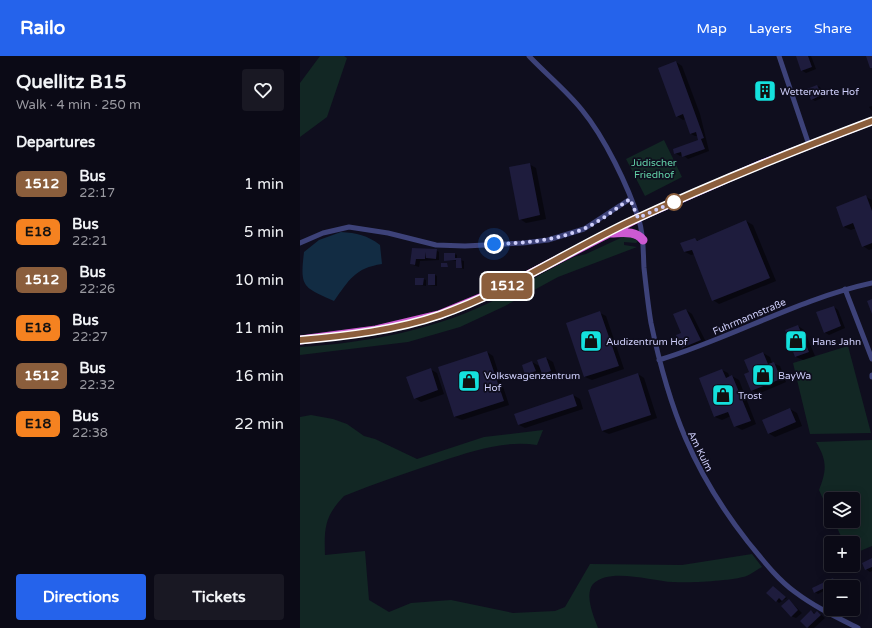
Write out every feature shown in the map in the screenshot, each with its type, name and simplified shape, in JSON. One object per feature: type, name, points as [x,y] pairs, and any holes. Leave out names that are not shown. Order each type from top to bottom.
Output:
[{"type":"highway","points":[[300,340],[376,330],[439,315],[495,292],[638,218]]},
{"type":"highway","points":[[607,233],[632,233],[638,235],[643,240]]},
{"type":"main road","points":[[638,218],[719,181],[872,121]]},
{"type":"street","name":"Am Kulm","points":[[529,56],[582,109],[596,128],[608,150],[638,218],[643,240],[644,266],[649,310],[659,360],[667,391],[693,458],[731,521],[762,560],[793,591],[823,611],[858,628]]},
{"type":"street","points":[[779,56],[810,145]]},
{"type":"street","points":[[300,243],[323,233],[349,227],[388,233],[436,244],[465,246],[548,240],[584,229],[630,199]]},
{"type":"street","name":"Fuhrmannstraße","points":[[659,360],[680,354],[788,309],[845,289],[872,283]]},
{"type":"street","points":[[845,289],[872,359]]},
{"type":"green space","points":[[320,56],[344,56],[347,58],[327,117],[300,137],[300,83]]},
{"type":"green space","name":"Jüdischer Friedhof","points":[[664,140],[682,177],[645,196],[626,159]]},
{"type":"green space","points":[[627,235],[638,241],[636,243],[624,242],[624,245],[637,247],[558,277],[505,306],[460,327],[408,342],[300,355],[300,347],[377,338],[402,333],[452,318],[499,298],[574,257],[586,254]]},
{"type":"green space","points":[[848,346],[871,433],[810,434],[793,363]]},
{"type":"green space","points":[[311,415],[333,419],[347,424],[364,436],[375,439],[417,459],[484,437],[543,430],[537,445],[513,444],[489,447],[405,473],[356,491],[344,496],[338,503],[329,516],[327,522],[325,555],[365,551],[369,600],[389,612],[411,603],[451,600],[513,613],[555,611],[565,607],[590,564],[682,565],[752,554],[762,567],[745,576],[728,580],[673,582],[631,576],[609,576],[600,579],[593,584],[589,594],[592,612],[598,628],[300,628],[300,417]]},
{"type":"green space","points":[[872,440],[872,546],[860,551],[860,536],[841,536],[837,528],[860,528],[860,492],[824,492],[824,501],[819,490],[825,465],[820,448],[816,442]]},
{"type":"water","points":[[341,232],[362,235],[380,245],[382,264],[359,272],[349,281],[334,301],[309,289],[303,279],[302,272],[304,252],[319,240]]},
{"type":"building","points":[[796,56],[808,56],[812,67],[801,71]]},
{"type":"building","points":[[866,56],[872,56],[872,68],[870,68]]},
{"type":"building","points":[[676,61],[704,138],[701,139],[705,149],[682,157],[681,152],[674,154],[673,149],[698,140],[696,132],[690,134],[683,114],[676,117],[658,68]]},
{"type":"building","name":"Wetterwarte Hof","points":[[770,85],[771,87],[773,86],[773,93],[761,97],[760,95],[758,96],[757,92],[759,89]]},
{"type":"building","points":[[817,85],[822,95],[811,100],[807,89]]},
{"type":"building","points":[[530,163],[540,215],[519,220],[509,167]]},
{"type":"building","points":[[866,195],[872,211],[872,243],[862,247],[853,223],[843,227],[836,207]]},
{"type":"building","points":[[746,220],[770,278],[712,301],[692,250],[684,252],[680,243],[695,238],[697,241]]},
{"type":"building","points":[[412,248],[437,249],[436,259],[426,258],[426,252],[425,259],[416,259],[415,265],[410,264]]},
{"type":"building","points":[[444,253],[455,253],[455,258],[461,258],[462,268],[456,268],[456,260],[444,261]]},
{"type":"building","points":[[441,263],[447,263],[448,267],[441,267]]},
{"type":"building","points":[[428,274],[435,274],[435,285],[428,285]]},
{"type":"building","points":[[415,278],[424,278],[423,285],[415,285]]},
{"type":"building","points":[[872,299],[872,314],[867,301]]},
{"type":"building","points":[[834,306],[841,326],[824,333],[816,312]]},
{"type":"building","points":[[686,309],[701,340],[682,348],[676,335],[681,333],[673,314]]},
{"type":"building","points":[[600,311],[619,366],[584,377],[566,323]]},
{"type":"building","points":[[798,325],[809,352],[795,357],[785,330]]},
{"type":"building","points":[[487,351],[504,401],[454,417],[438,367]]},
{"type":"building","points":[[763,352],[768,364],[774,362],[781,379],[751,391],[744,374],[749,372],[744,360]]},
{"type":"building","points":[[546,357],[551,371],[542,374],[537,360]]},
{"type":"building","points":[[532,361],[536,371],[525,375],[522,365]]},
{"type":"building","points":[[431,368],[438,390],[414,399],[406,377]]},
{"type":"building","points":[[722,369],[726,378],[732,375],[751,421],[734,427],[728,412],[714,417],[699,378]]},
{"type":"building","points":[[638,373],[651,415],[602,431],[588,390]]},
{"type":"building","points":[[573,394],[577,406],[518,425],[514,414]]},
{"type":"building","points":[[790,408],[796,422],[768,434],[762,420]]},
{"type":"building","points":[[872,558],[872,567],[865,570],[862,563]]},
{"type":"building","points":[[824,582],[824,588],[814,593],[812,588]]},
{"type":"building","points":[[773,586],[786,597],[782,601],[779,598],[776,602],[766,593]]},
{"type":"building","points":[[789,599],[798,610],[791,617],[781,606]]},
{"type":"building","points":[[811,610],[814,614],[817,611],[821,615],[807,628],[800,621]]},
{"type":"bus line","name":"1512","points":[[300,340],[402,326],[451,311],[495,292],[629,222],[706,187],[872,121]]},
{"type":"place","name":"Wetterwarte Hof","points":[[765,91]]},
{"type":"place","name":"Audizentrum Hof","points":[[591,341]]},
{"type":"place","name":"Hans Jahn","points":[[796,341]]},
{"type":"place","name":"BayWa","points":[[763,375]]},
{"type":"place","name":"Volkswagenzentrum Hof","points":[[469,381]]},
{"type":"place","name":"Trost","points":[[723,395]]},
{"type":"route","points":[[494,244],[548,240],[568,235],[584,229],[630,199],[638,218],[676,201],[674,202]]}]
